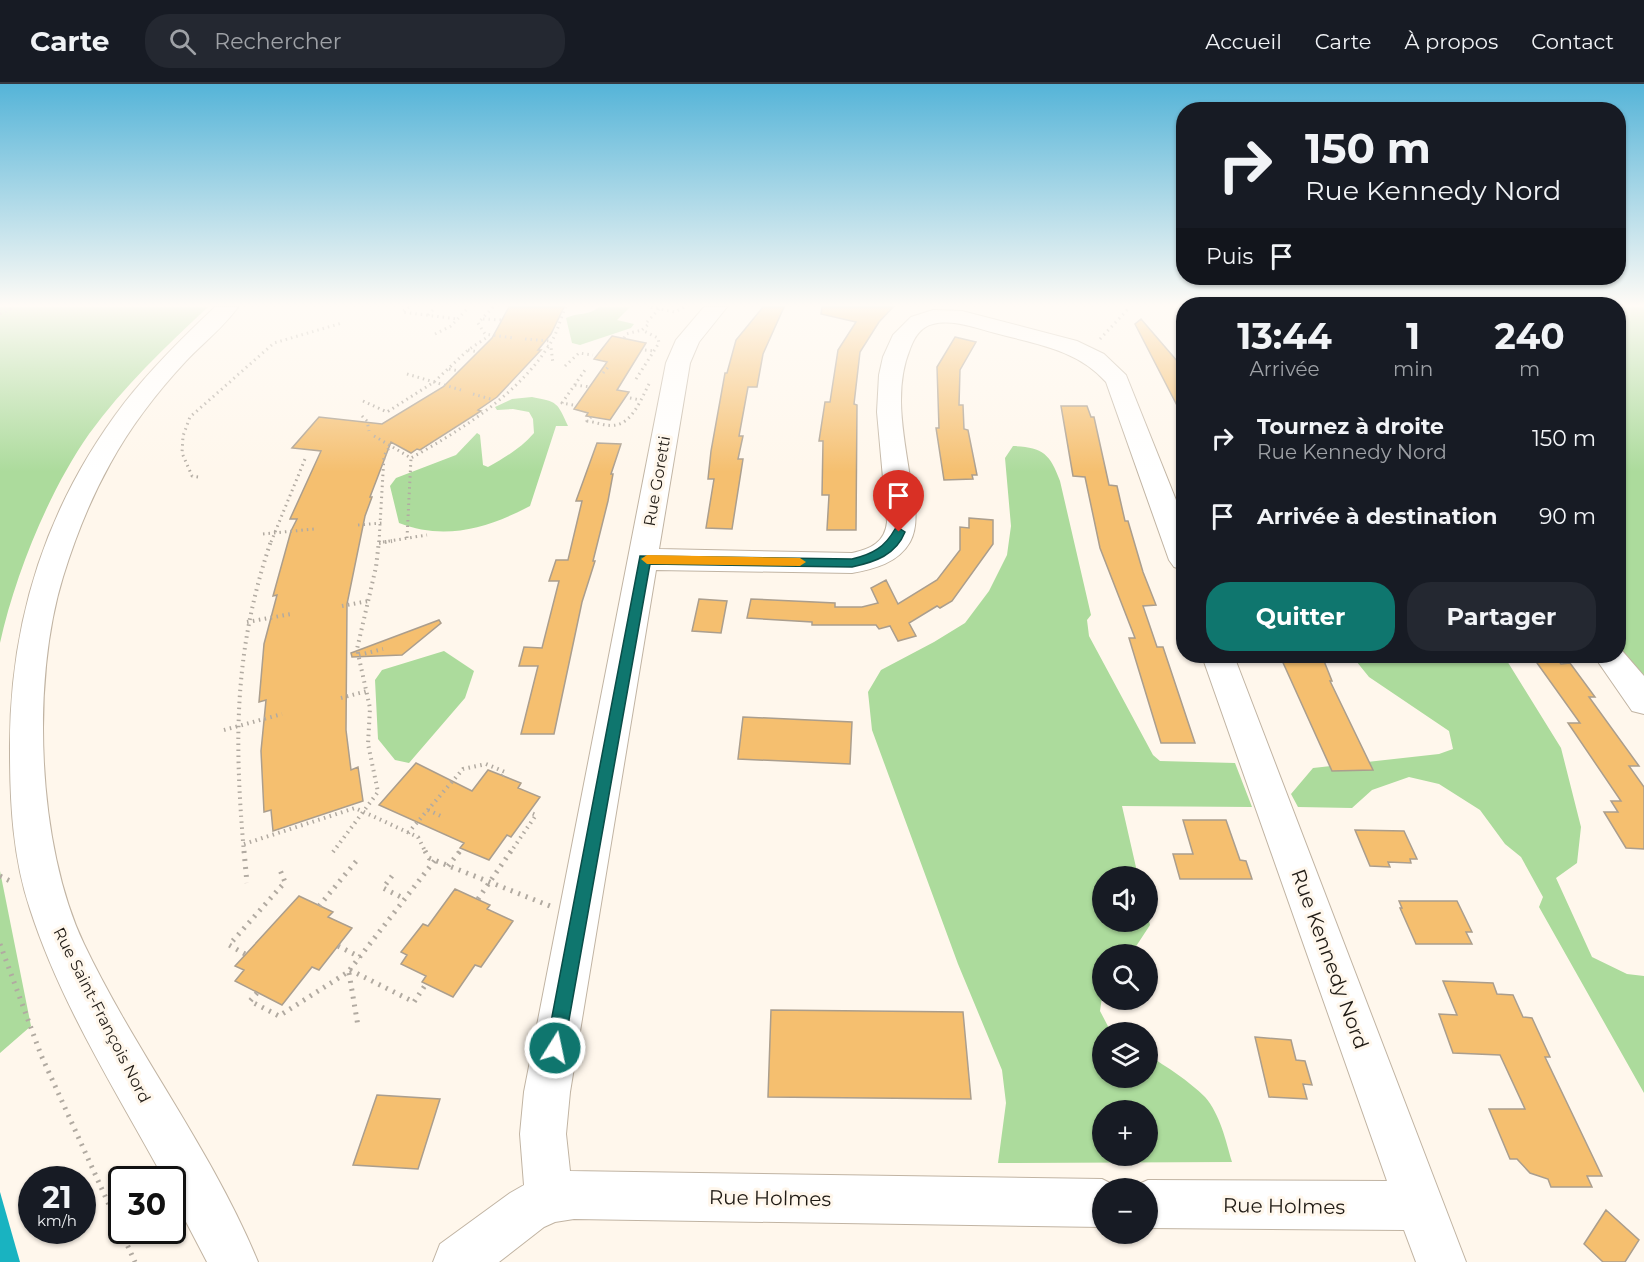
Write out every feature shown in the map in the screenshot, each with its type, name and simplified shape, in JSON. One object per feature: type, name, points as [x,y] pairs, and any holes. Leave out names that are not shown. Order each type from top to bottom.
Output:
[{"type":"street","name":"Rue Saint-François Nord","points":[[171,362],[153,382],[115,435],[76,501],[51,562],[36,616],[29,655],[25,741],[35,855],[56,928],[98,1014],[233,1262]]},
{"type":"street","name":"Rue Goretti","points":[[549,1198],[543,1134],[547,1092],[645,559],[678,362]]},
{"type":"street","points":[[645,559],[852,563],[883,553],[896,542],[901,518],[890,395],[893,362]]},
{"type":"street","points":[[1102,362],[1117,380],[1176,539]]},
{"type":"street","name":"Rue Kennedy Nord","points":[[1221,663],[1441,1262]]},
{"type":"street","points":[[1615,663],[1644,701]]},
{"type":"street","name":"Rue Holmes","points":[[458,1262],[527,1210],[549,1198],[574,1195],[1092,1203]]},
{"type":"street","name":"Rue Holmes","points":[[1158,1204],[1421,1206]]},
{"type":"path","points":[[198,477],[192,476],[182,453],[183,436],[190,417],[252,362]]},
{"type":"path","points":[[363,401],[387,412],[434,382],[455,362]]},
{"type":"path","points":[[411,458],[483,411],[522,377],[534,362]]},
{"type":"path","points":[[565,366],[569,362]]},
{"type":"path","points":[[636,379],[647,362]]},
{"type":"path","points":[[603,373],[610,365]]},
{"type":"path","points":[[448,369],[459,371]]},
{"type":"path","points":[[573,405],[562,403],[585,370]]},
{"type":"path","points":[[407,374],[461,390]]},
{"type":"path","points":[[591,417],[587,421],[616,424],[628,417],[651,381]]},
{"type":"path","points":[[575,385],[591,387]]},
{"type":"path","points":[[473,394],[494,400]]},
{"type":"path","points":[[630,398],[640,400]]},
{"type":"path","points":[[363,416],[369,431]]},
{"type":"path","points":[[374,436],[411,458]]},
{"type":"path","points":[[333,852],[378,792],[368,744],[370,708],[358,640],[379,543],[384,456],[390,446]]},
{"type":"path","points":[[407,538],[411,458]]},
{"type":"path","points":[[247,883],[237,726],[248,622],[275,532],[305,459],[302,459]]},
{"type":"path","points":[[358,525],[382,522]]},
{"type":"path","points":[[263,534],[314,529]]},
{"type":"path","points":[[379,543],[427,535]]},
{"type":"path","points":[[342,606],[368,601]]},
{"type":"path","points":[[248,622],[291,614]]},
{"type":"path","points":[[359,655],[383,649]]},
{"type":"path","points":[[341,698],[367,691]]},
{"type":"path","points":[[224,730],[282,714]]},
{"type":"path","points":[[408,833],[463,769],[486,764],[505,772],[502,776]]},
{"type":"path","points":[[244,844],[351,807],[418,837],[426,855],[435,860],[579,918]]},
{"type":"path","points":[[428,810],[443,817]]},
{"type":"path","points":[[478,899],[536,815],[529,812]]},
{"type":"path","points":[[448,866],[462,849]]},
{"type":"path","points":[[319,906],[358,860]]},
{"type":"path","points":[[258,993],[250,1001],[279,1016],[349,971],[435,860]]},
{"type":"path","points":[[245,954],[229,945],[285,882],[280,870]]},
{"type":"path","points":[[392,876],[383,888],[405,899]]},
{"type":"path","points":[[0,944],[41,1055],[135,1262]]},
{"type":"path","points":[[338,946],[360,957]]},
{"type":"path","points":[[349,971],[414,1002],[426,984]]},
{"type":"path","points":[[349,971],[358,1026]]},
{"type":"green space","points":[[0,362],[151,362],[102,417],[60,481],[24,562],[0,643]]},
{"type":"green space","points":[[1626,362],[1644,362],[1644,682],[1626,658]]},
{"type":"green space","points":[[532,397],[556,404],[568,426],[556,426],[530,506],[482,526],[466,529],[433,531],[399,523],[390,486],[396,478],[456,455],[477,433],[480,435],[483,465],[488,467],[501,460],[534,433],[533,419],[529,412],[513,409],[497,410],[495,407],[512,399]]},
{"type":"green space","points":[[1013,446],[1038,450],[1044,453],[1053,464],[1060,481],[1091,615],[1087,620],[1089,636],[1153,755],[1160,761],[1235,763],[1252,807],[1122,806],[1136,866],[1092,866],[1092,932],[1145,932],[1138,944],[1092,944],[1092,1010],[1100,1010],[1106,1022],[1092,1022],[1092,1088],[1158,1088],[1158,1061],[1178,1074],[1205,1097],[1215,1111],[1232,1162],[1158,1162],[1158,1100],[1092,1100],[1092,1163],[998,1163],[1006,1103],[1002,1070],[958,964],[872,730],[868,692],[881,670],[965,623],[989,591],[1007,555],[1011,526],[1005,458]]},
{"type":"green space","points":[[444,651],[474,671],[465,698],[409,763],[395,760],[378,739],[375,680],[382,670]]},
{"type":"green space","points":[[1358,663],[1508,663],[1561,748],[1581,827],[1577,863],[1556,878],[1592,957],[1627,974],[1644,976],[1644,1093],[1539,907],[1543,897],[1521,857],[1505,844],[1480,810],[1439,784],[1409,777],[1372,790],[1352,808],[1298,807],[1291,794],[1313,768],[1439,754],[1453,749],[1449,731],[1369,677]]},
{"type":"green space","points":[[0,871],[31,1026],[0,1053]]},
{"type":"water","points":[[0,1192],[20,1262],[0,1262]]},
{"type":"building","points":[[468,362],[530,362],[497,397],[478,410],[481,411],[420,450],[417,449],[411,453],[391,442],[370,497],[372,497],[365,516],[347,604],[346,730],[351,770],[358,767],[363,801],[273,831],[271,810],[264,812],[261,751],[266,700],[259,702],[264,644],[277,595],[273,596],[291,531],[297,519],[290,519],[321,451],[292,448],[319,417],[382,424],[443,387]]},
{"type":"building","points":[[607,362],[634,362],[617,390],[629,392],[610,420],[586,416],[588,413],[574,409]]},
{"type":"building","points":[[730,362],[762,362],[757,387],[748,387],[739,436],[743,436],[738,459],[743,459],[732,529],[706,528],[714,479],[708,479],[711,451],[725,373],[727,373]]},
{"type":"building","points":[[836,362],[859,362],[854,404],[857,405],[856,530],[827,530],[829,495],[822,495],[823,441],[819,441],[825,402],[830,402]]},
{"type":"building","points":[[940,362],[965,362],[960,370],[959,405],[963,405],[964,429],[968,430],[977,475],[972,475],[973,479],[944,480],[936,428],[939,428],[937,367]]},
{"type":"building","points":[[1155,362],[1176,362],[1176,403]]},
{"type":"building","points":[[1061,406],[1087,406],[1091,417],[1094,417],[1109,485],[1117,486],[1125,521],[1128,521],[1143,572],[1156,605],[1143,606],[1157,647],[1163,647],[1195,743],[1161,743],[1129,638],[1135,638],[1100,548],[1085,477],[1073,476]]},
{"type":"building","points":[[597,443],[621,444],[611,474],[613,474],[608,501],[593,561],[595,561],[582,602],[554,734],[521,734],[538,666],[519,666],[524,647],[542,648],[559,581],[549,581],[556,560],[568,560],[582,501],[576,501]]},
{"type":"building","points":[[969,518],[993,520],[993,544],[952,601],[940,608],[937,606],[909,623],[916,636],[898,641],[890,626],[879,629],[876,625],[812,625],[812,622],[747,618],[751,599],[835,603],[835,607],[862,607],[878,603],[871,588],[886,580],[898,604],[937,580],[960,550],[960,527],[969,528]]},
{"type":"building","points":[[699,599],[727,601],[721,633],[692,631]]},
{"type":"building","points":[[439,620],[441,623],[402,655],[352,657],[351,653]]},
{"type":"building","points":[[1283,663],[1325,663],[1332,681],[1330,681],[1373,770],[1332,771]]},
{"type":"building","points":[[1537,663],[1570,663],[1595,697],[1589,697],[1639,766],[1629,766],[1644,787],[1644,849],[1626,848],[1604,812],[1618,812],[1611,801],[1621,801],[1568,723],[1580,723]]},
{"type":"building","points":[[743,717],[852,722],[850,764],[738,759]]},
{"type":"building","points":[[416,763],[472,791],[488,770],[521,783],[518,788],[540,797],[511,837],[507,835],[489,860],[460,848],[464,843],[379,805]]},
{"type":"building","points":[[1183,820],[1226,820],[1240,860],[1246,861],[1252,879],[1180,879],[1173,854],[1193,854]]},
{"type":"building","points":[[1355,830],[1404,831],[1417,859],[1410,859],[1411,863],[1388,862],[1390,867],[1370,866]]},
{"type":"building","points":[[455,889],[490,905],[487,909],[513,921],[481,967],[475,965],[453,997],[422,982],[426,976],[401,964],[407,955],[401,952],[423,924],[428,926]]},
{"type":"building","points":[[299,896],[333,912],[328,917],[352,928],[319,970],[312,967],[282,1005],[235,981],[244,970],[235,966]]},
{"type":"building","points":[[1399,901],[1457,901],[1472,932],[1466,932],[1472,944],[1416,944]]},
{"type":"building","points":[[1443,981],[1493,983],[1497,994],[1513,995],[1523,1017],[1532,1018],[1550,1057],[1545,1057],[1602,1176],[1587,1176],[1592,1187],[1551,1187],[1548,1179],[1530,1173],[1517,1159],[1510,1159],[1489,1109],[1525,1109],[1500,1055],[1453,1053],[1439,1014],[1457,1015]]},
{"type":"building","points":[[771,1010],[963,1012],[971,1099],[768,1097]]},
{"type":"building","points":[[1255,1037],[1291,1040],[1296,1060],[1305,1061],[1312,1085],[1303,1084],[1307,1099],[1269,1097]]},
{"type":"building","points":[[377,1095],[440,1099],[418,1169],[353,1165]]},
{"type":"building","points":[[1606,1210],[1639,1240],[1625,1262],[1603,1262],[1584,1244]]},
{"type":"slow traffic","points":[[647,559],[800,562]]},
{"type":"route","points":[[555,1048],[645,559],[852,563],[883,553],[896,542],[899,532]]}]
